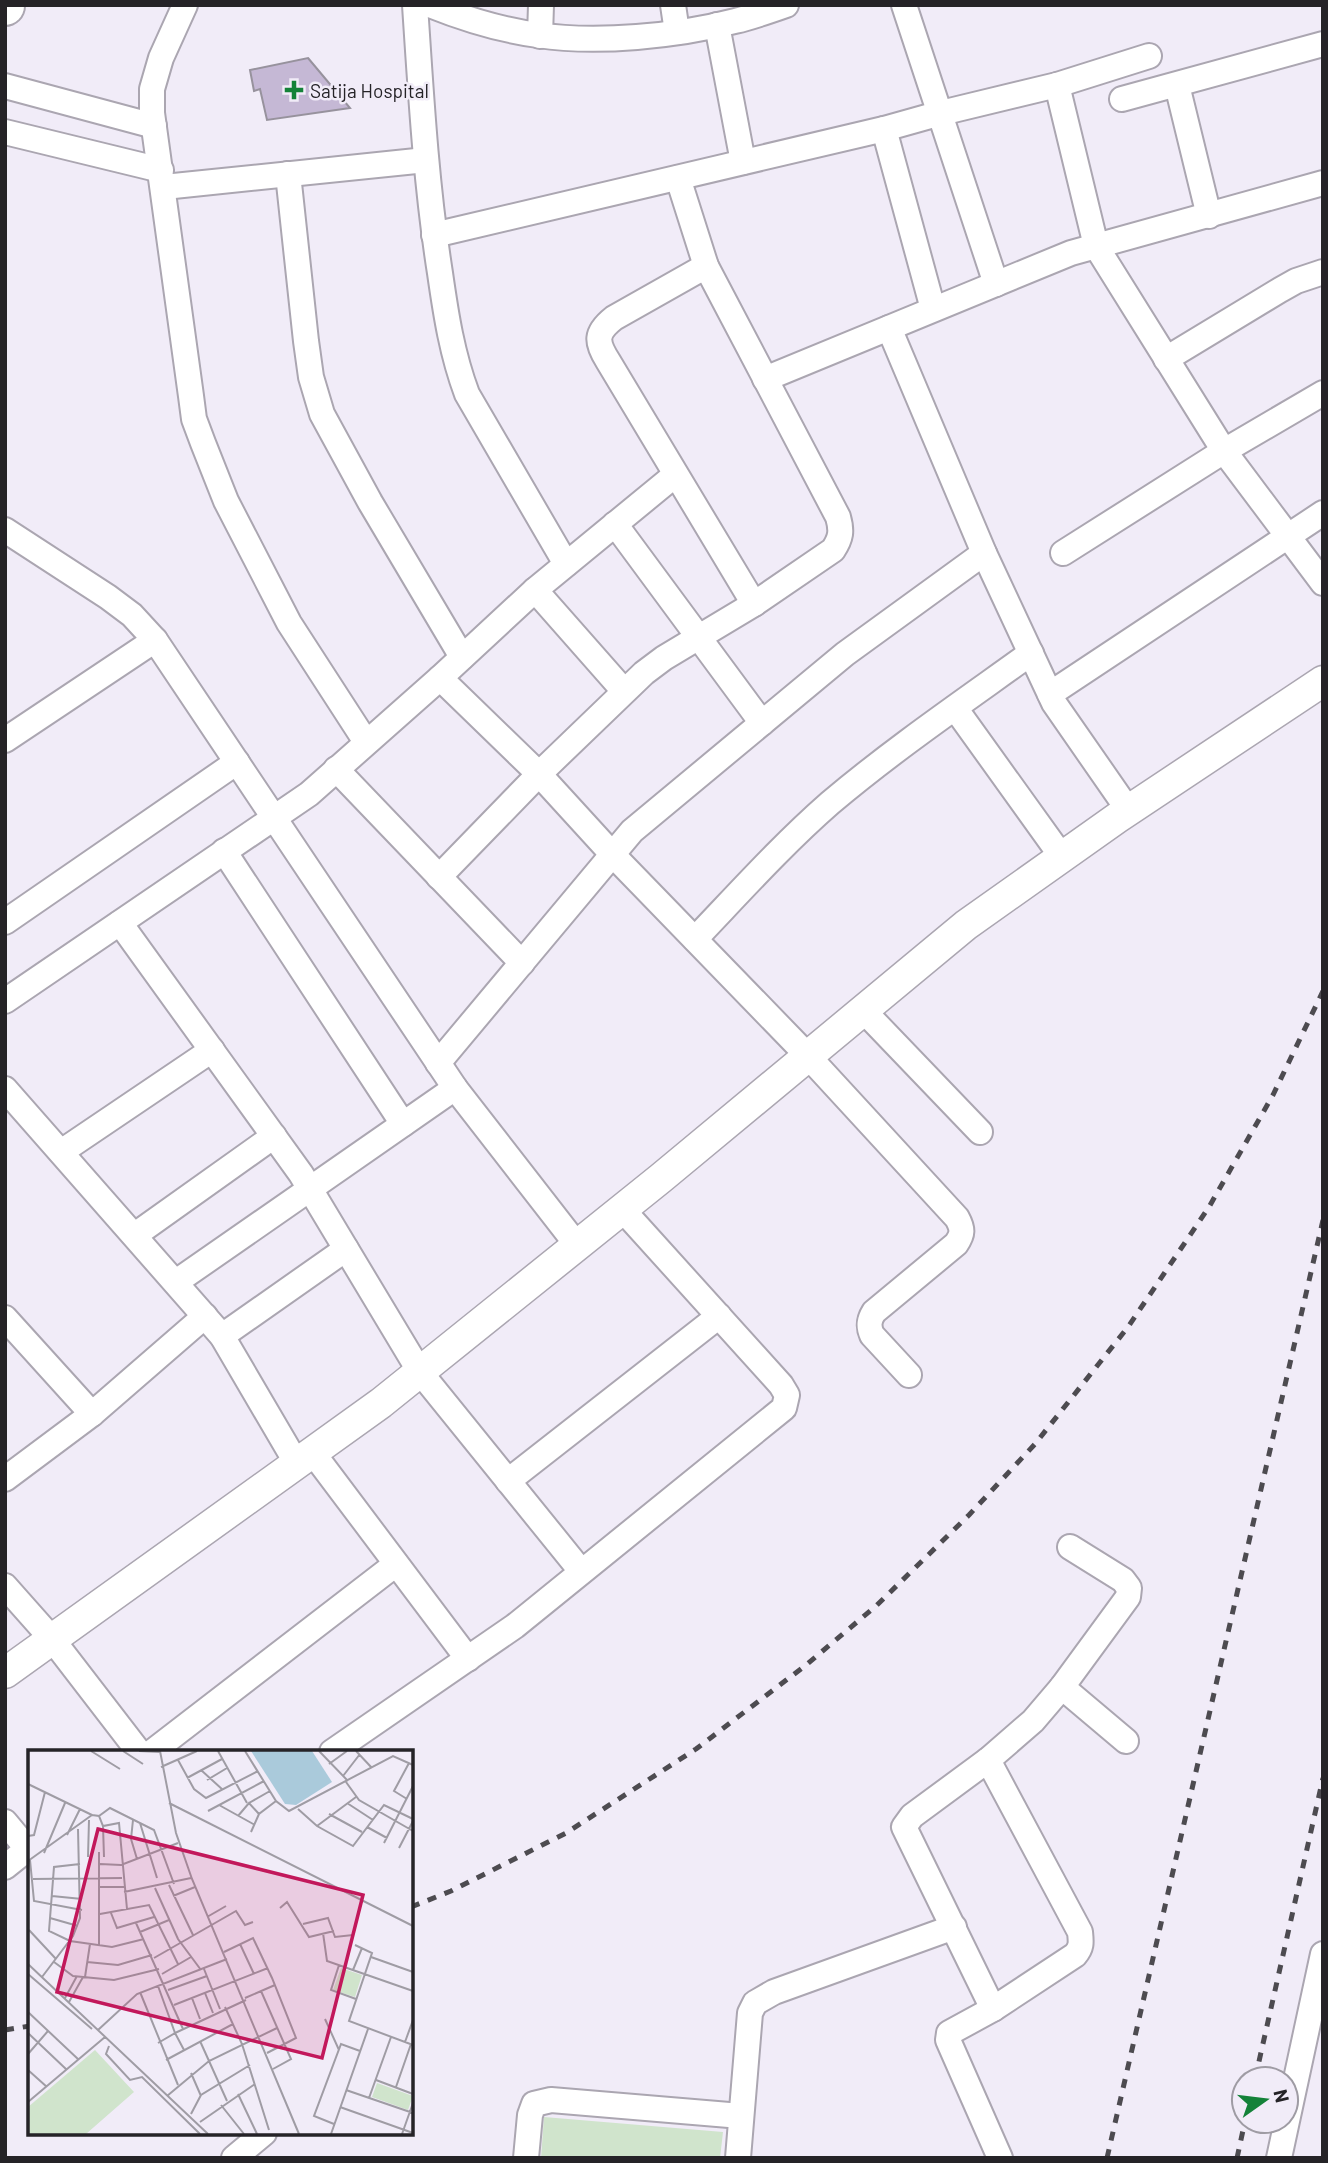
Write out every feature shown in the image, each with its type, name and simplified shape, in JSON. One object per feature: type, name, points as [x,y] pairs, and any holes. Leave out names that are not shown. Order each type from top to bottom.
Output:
[{"type":"street","points":[[185,5],[161,58],[152,89],[154,127],[194,419],[226,501],[289,623],[366,742]]},
{"type":"street","points":[[415,5],[434,235],[456,365],[467,394],[566,564]]},
{"type":"street","points":[[430,5],[502,29],[540,36],[611,38],[677,32],[718,24],[755,10],[786,5]]},
{"type":"street","points":[[540,36],[541,5]]},
{"type":"street","points":[[673,5],[677,32]]},
{"type":"street","points":[[904,5],[996,284]]},
{"type":"street","points":[[718,24],[743,162]]},
{"type":"street","points":[[1122,99],[1323,44]]},
{"type":"street","points":[[434,235],[884,129],[1058,85],[1149,55]]},
{"type":"street","points":[[1058,85],[1096,246],[1224,451],[1323,583]]},
{"type":"street","points":[[1177,85],[1209,216]]},
{"type":"street","points":[[5,86],[154,127]]},
{"type":"street","points":[[884,129],[933,309]]},
{"type":"street","points":[[5,132],[163,178],[288,174],[426,160]]},
{"type":"street","points":[[288,174],[311,377],[322,414],[370,502],[462,657]]},
{"type":"street","points":[[439,877],[624,691],[664,658],[754,604],[833,550],[841,539],[838,517],[706,266],[678,178]]},
{"type":"street","points":[[765,379],[1071,253],[1323,183]]},
{"type":"street","points":[[706,266],[614,318],[603,327],[599,338],[600,348],[754,604]]},
{"type":"street","points":[[1166,359],[1296,281],[1323,272]]},
{"type":"street","points":[[889,328],[984,554],[1054,703],[1129,811]]},
{"type":"street","points":[[1063,553],[1224,451],[1323,393]]},
{"type":"street","points":[[5,1001],[309,794],[535,590],[675,475]]},
{"type":"street","points":[[1050,694],[1323,513]]},
{"type":"street","points":[[615,524],[762,723]]},
{"type":"street","points":[[5,530],[108,597],[132,615],[155,640],[454,1088],[578,1245]]},
{"type":"street","points":[[438,1063],[632,831],[845,654],[984,554]]},
{"type":"street","points":[[535,590],[624,691]]},
{"type":"street","points":[[5,740],[155,640]]},
{"type":"street","points":[[695,939],[792,838],[828,805],[873,768],[1031,653]]},
{"type":"street","points":[[440,678],[539,774],[613,855],[807,1055],[962,1226],[962,1235],[956,1244],[874,1312],[870,1319],[872,1335],[909,1375]]},
{"type":"street","points":[[5,1673],[382,1403],[622,1209],[965,925],[1323,681]]},
{"type":"street","points":[[955,708],[1062,857]]},
{"type":"street","points":[[5,922],[237,762]]},
{"type":"street","points":[[336,769],[522,963]]},
{"type":"street","points":[[224,851],[403,1124]]},
{"type":"street","points":[[120,923],[310,1189],[420,1372],[581,1571]]},
{"type":"street","points":[[862,1009],[980,1132]]},
{"type":"street","points":[[61,1152],[212,1050]]},
{"type":"street","points":[[176,1282],[454,1088]]},
{"type":"street","points":[[7,1096],[61,1152],[222,1336],[305,1458],[396,1564],[468,1659]]},
{"type":"street","points":[[135,1236],[274,1136]]},
{"type":"street","points":[[335,1750],[515,1626],[785,1408],[787,1395],[781,1385],[622,1209]]},
{"type":"street","points":[[222,1336],[346,1249]]},
{"type":"street","points":[[5,1479],[92,1415],[205,1316]]},
{"type":"street","points":[[508,1481],[719,1316]]},
{"type":"street","points":[[5,1318],[92,1415]]},
{"type":"street","points":[[993,2009],[904,1827],[912,1816],[988,1760],[1025,1728],[1062,1686],[1128,1597],[1129,1588],[1123,1580],[1070,1547]]},
{"type":"street","points":[[155,1750],[396,1564]]},
{"type":"street","points":[[5,1586],[52,1639],[137,1750]]},
{"type":"street","points":[[1062,1686],[1126,1741]]},
{"type":"street","points":[[988,1760],[1080,1932],[1081,1942],[1080,1950],[1075,1955],[993,2009],[948,2033],[948,2040],[1000,2158]]},
{"type":"street","points":[[5,1822],[28,1848]]},
{"type":"street","points":[[5,1867],[28,1850]]},
{"type":"street","points":[[738,2158],[750,2013],[755,2003],[781,1989],[954,1927]]},
{"type":"street","points":[[1279,2158],[1323,1954]]},
{"type":"street","points":[[526,2158],[530,2115],[534,2104],[542,2100],[741,2116]]},
{"type":"street","points":[[234,2158],[262,2135]]},
{"type":"green space","points":[[544,2117],[723,2132],[720,2158],[541,2158]]},
{"type":"building","points":[[308,58],[350,108],[267,120],[260,89],[254,91],[250,70]]},
{"type":"railway","points":[[413,1906],[451,1891],[566,1833],[696,1749],[806,1665],[876,1606],[969,1515],[1035,1444],[1128,1327],[1209,1207],[1273,1095],[1323,991]]},
{"type":"railway","points":[[1107,2158],[1323,1220]]},
{"type":"railway","points":[[1258,2065],[1323,1778]]},
{"type":"railway","points":[[5,2030],[28,2026]]},
{"type":"railway","points":[[1237,2158],[1242,2135]]},
{"type":"place","name":"Satija Hospital","points":[[294,90]]}]
